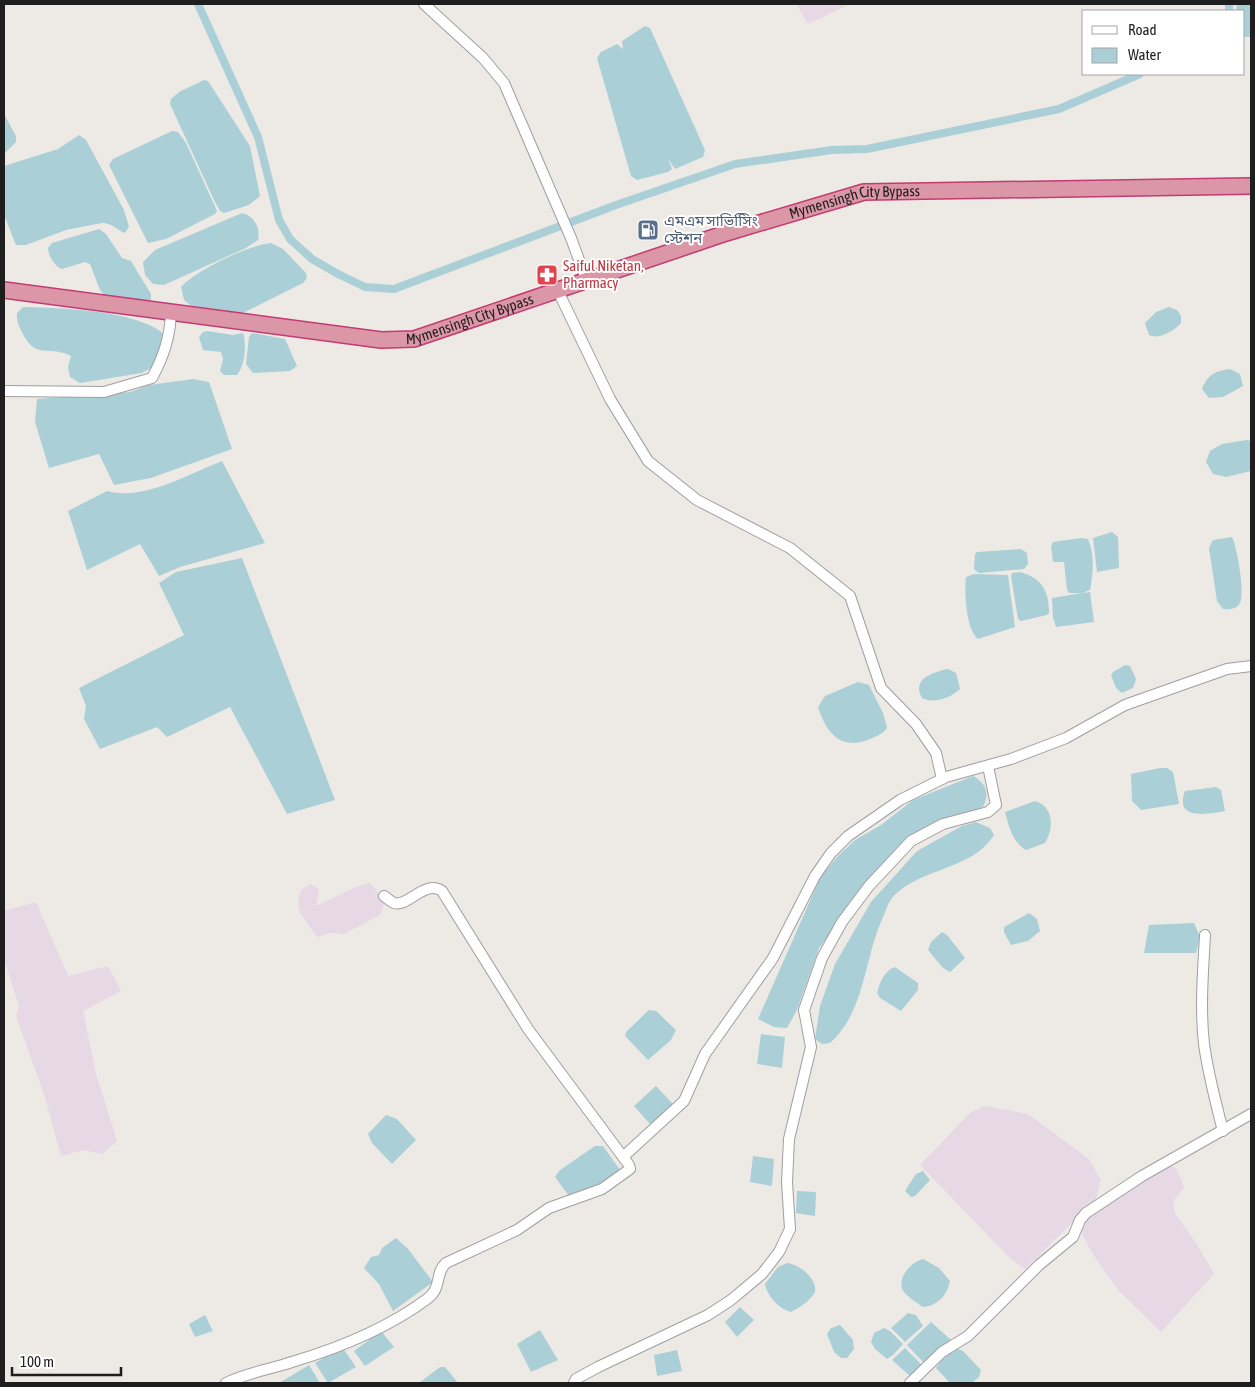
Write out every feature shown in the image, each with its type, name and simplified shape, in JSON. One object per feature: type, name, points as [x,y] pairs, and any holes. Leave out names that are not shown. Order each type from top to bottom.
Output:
[{"type":"highway","name":"Mymensingh City Bypass","points":[[4,290],[393,341],[414,339],[586,279],[735,230],[864,192],[1251,186]]},
{"type":"street","points":[[424,4],[483,58],[504,83],[537,162],[559,208],[586,279]]},
{"type":"street","points":[[557,289],[610,399],[648,461],[697,500],[790,548],[850,596],[881,688],[916,724],[936,753],[942,779]]},
{"type":"street","points":[[4,391],[104,392],[152,378],[163,359],[169,341],[171,312]]},
{"type":"street","points":[[623,1157],[684,1101],[705,1054],[773,958],[815,876],[831,853],[848,836],[900,800],[942,779],[1011,759],[1066,738],[1125,705],[1227,669],[1251,666]]},
{"type":"street","points":[[574,1383],[576,1379],[598,1367],[708,1315],[762,1274],[779,1252],[790,1229],[787,1182],[789,1139],[811,1047],[804,1010],[822,958],[842,922],[869,886],[911,842],[944,824],[988,812],[996,805],[988,766]]},
{"type":"street","points":[[226,1383],[331,1350],[386,1324],[428,1298],[439,1285],[440,1272],[446,1263],[517,1230],[549,1208],[602,1189],[630,1169],[528,1029],[442,891],[434,888],[424,890],[399,903],[394,903],[384,896]]},
{"type":"street","points":[[1205,936],[1201,991],[1204,1043],[1212,1088],[1223,1132]]},
{"type":"street","points":[[910,1383],[937,1357],[968,1336],[1039,1266],[1073,1237],[1080,1220],[1086,1213],[1142,1176],[1223,1132],[1251,1114]]},
{"type":"shaded area","points":[[796,4],[850,4],[808,24]]},
{"type":"shaded area","points":[[370,883],[385,901],[380,915],[344,934],[330,933],[317,937],[300,913],[298,901],[301,890],[311,884],[319,889],[316,906],[356,887]]},
{"type":"shaded area","points":[[36,902],[68,976],[108,966],[121,991],[83,1011],[96,1074],[117,1141],[102,1154],[84,1150],[61,1156],[45,1097],[16,1016],[19,1006],[4,959],[4,911]]},
{"type":"shaded area","points":[[984,1106],[1028,1114],[1089,1159],[1101,1180],[1096,1199],[1025,1269],[1010,1258],[920,1165],[970,1113]]},
{"type":"shaded area","points":[[1171,1166],[1177,1169],[1184,1188],[1173,1201],[1174,1212],[1196,1243],[1214,1274],[1161,1332],[1119,1291],[1092,1253],[1079,1228],[1088,1213],[1113,1196]]},
{"type":"water","points":[[1237,4],[1251,4],[1251,37],[1245,37],[1245,10],[1236,10]]},
{"type":"water","points":[[645,26],[650,28],[705,150],[703,157],[675,169],[668,159],[672,169],[668,172],[637,180],[631,176],[597,58],[601,52],[617,44],[623,49],[622,41]]},
{"type":"water","points":[[204,80],[208,81],[250,146],[260,196],[249,205],[224,213],[220,211],[214,200],[170,104],[171,99],[179,92]]},
{"type":"water","points":[[4,114],[16,136],[16,142],[4,154]]},
{"type":"water","points":[[172,131],[178,132],[186,143],[217,211],[215,214],[166,239],[148,243],[109,165],[113,159]]},
{"type":"water","points":[[79,135],[86,140],[124,210],[129,227],[125,233],[112,225],[102,223],[66,230],[26,245],[16,245],[4,215],[4,166],[58,149]]},
{"type":"water","points":[[242,213],[256,223],[259,236],[258,240],[246,248],[164,285],[153,284],[145,275],[143,262],[155,250]]},
{"type":"water","points":[[99,229],[106,234],[122,258],[131,261],[151,294],[151,301],[147,304],[107,298],[100,290],[90,264],[85,262],[62,269],[52,260],[48,248],[52,243]]},
{"type":"water","points":[[271,243],[283,249],[306,273],[307,278],[303,283],[243,313],[220,312],[190,305],[184,300],[181,287],[198,273],[237,253]]},
{"type":"water","points":[[23,307],[57,308],[117,315],[151,326],[164,334],[164,342],[153,367],[142,373],[80,383],[70,377],[68,367],[71,356],[64,353],[39,350],[29,343],[21,331],[17,319],[17,313]]},
{"type":"water","points":[[1169,307],[1177,310],[1181,316],[1181,323],[1162,336],[1149,335],[1145,323],[1156,312]]},
{"type":"water","points":[[203,332],[233,335],[243,333],[245,343],[244,355],[242,366],[237,375],[224,375],[220,371],[223,359],[221,352],[203,350],[199,337]]},
{"type":"water","points":[[252,333],[285,339],[297,366],[290,371],[253,373],[246,364],[249,337]]},
{"type":"water","points":[[1230,369],[1240,374],[1243,386],[1223,397],[1209,398],[1202,389],[1206,380],[1220,371]]},
{"type":"water","points":[[193,379],[209,382],[232,449],[151,478],[114,485],[99,454],[49,468],[35,422],[37,399],[130,392],[149,385]]},
{"type":"water","points":[[1251,441],[1251,471],[1226,477],[1213,474],[1206,462],[1210,451],[1222,444]]},
{"type":"water","points":[[222,461],[265,543],[180,567],[159,576],[140,544],[87,570],[68,511],[107,491],[121,493],[151,489],[166,485]]},
{"type":"water","points":[[1112,532],[1118,537],[1119,568],[1097,572],[1093,538]]},
{"type":"water","points":[[1232,537],[1240,570],[1241,598],[1237,607],[1223,609],[1217,601],[1209,548],[1213,540]]},
{"type":"water","points":[[1081,538],[1088,539],[1092,551],[1093,571],[1090,590],[1082,593],[1069,593],[1064,562],[1053,562],[1051,546],[1053,542]]},
{"type":"water","points":[[1021,549],[1027,553],[1028,564],[1024,569],[979,573],[974,569],[975,554],[977,552]]},
{"type":"water","points":[[242,558],[335,800],[287,814],[230,707],[167,737],[157,727],[100,749],[84,719],[86,706],[79,688],[184,635],[159,583],[176,572]]},
{"type":"water","points":[[1020,572],[1034,578],[1043,586],[1049,605],[1049,613],[1047,615],[1021,621],[1018,619],[1011,576],[1012,573]]},
{"type":"water","points":[[974,574],[1008,575],[1015,627],[978,639],[974,634],[968,619],[965,591],[966,577]]},
{"type":"water","points":[[1090,592],[1094,622],[1056,627],[1053,618],[1052,598]]},
{"type":"water","points":[[1125,665],[1130,666],[1136,679],[1133,688],[1122,693],[1116,688],[1111,675]]},
{"type":"water","points":[[948,669],[956,673],[960,689],[942,699],[926,700],[922,698],[919,691],[921,681],[930,674]]},
{"type":"water","points":[[858,682],[869,685],[883,713],[887,728],[870,739],[860,742],[844,742],[831,733],[818,707],[825,696]]},
{"type":"water","points":[[1167,768],[1173,772],[1179,804],[1141,810],[1132,801],[1131,774]]},
{"type":"water","points":[[973,776],[984,785],[986,797],[983,807],[929,826],[909,836],[884,862],[819,948],[797,1010],[787,1028],[774,1027],[758,1019],[820,878],[838,856],[855,840],[881,825],[913,800]]},
{"type":"water","points":[[1216,787],[1221,790],[1225,811],[1202,814],[1188,811],[1184,807],[1185,791]]},
{"type":"water","points":[[1035,801],[1046,808],[1049,813],[1050,831],[1045,843],[1026,850],[1014,838],[1005,812]]},
{"type":"water","points":[[976,822],[990,828],[994,835],[973,856],[916,880],[892,898],[877,931],[858,999],[851,1015],[842,1030],[830,1043],[822,1044],[815,1039],[820,1006],[835,964],[871,902],[917,851],[962,826]]},
{"type":"water","points":[[1029,913],[1037,919],[1040,931],[1028,941],[1011,945],[1004,932],[1004,927]]},
{"type":"water","points":[[1194,923],[1200,937],[1196,953],[1144,953],[1149,925]]},
{"type":"water","points":[[942,932],[947,935],[965,958],[950,972],[943,968],[928,950],[931,942]]},
{"type":"water","points":[[895,967],[918,983],[918,990],[901,1011],[880,998],[877,993],[885,974]]},
{"type":"water","points":[[649,1010],[656,1011],[676,1030],[671,1040],[648,1060],[625,1036],[626,1032]]},
{"type":"water","points":[[761,1034],[785,1037],[782,1068],[757,1064]]},
{"type":"water","points":[[656,1086],[673,1104],[651,1125],[634,1106]]},
{"type":"water","points":[[386,1115],[397,1119],[416,1140],[392,1164],[372,1143],[368,1134]]},
{"type":"water","points":[[595,1146],[603,1146],[620,1170],[601,1186],[569,1196],[555,1177],[560,1170]]},
{"type":"water","points":[[753,1156],[774,1159],[772,1186],[750,1182]]},
{"type":"water","points":[[923,1171],[930,1180],[915,1196],[911,1197],[905,1191],[916,1174]]},
{"type":"water","points":[[797,1191],[816,1192],[815,1216],[796,1213]]},
{"type":"water","points":[[396,1238],[408,1249],[433,1282],[393,1311],[379,1284],[364,1268],[371,1257],[379,1255],[382,1248]]},
{"type":"water","points":[[923,1259],[939,1268],[950,1281],[941,1299],[933,1305],[923,1307],[904,1292],[901,1282],[909,1267]]},
{"type":"water","points":[[787,1263],[805,1271],[812,1279],[815,1288],[810,1299],[791,1312],[782,1308],[774,1301],[768,1293],[765,1284],[778,1267]]},
{"type":"water","points":[[740,1307],[754,1320],[737,1337],[725,1322]]},
{"type":"water","points":[[908,1313],[916,1315],[923,1326],[905,1342],[891,1328]]},
{"type":"water","points":[[205,1315],[213,1331],[195,1337],[189,1324]]},
{"type":"water","points":[[931,1322],[951,1340],[951,1343],[924,1363],[907,1345]]},
{"type":"water","points":[[840,1325],[853,1340],[854,1349],[847,1358],[841,1358],[834,1352],[827,1334],[831,1328]]},
{"type":"water","points":[[884,1328],[890,1331],[903,1344],[887,1359],[875,1349],[871,1342],[874,1333]]},
{"type":"water","points":[[540,1330],[558,1360],[531,1372],[517,1344]]},
{"type":"water","points":[[381,1331],[394,1347],[365,1366],[354,1351]]},
{"type":"water","points":[[342,1347],[356,1367],[328,1383],[315,1363]]},
{"type":"water","points":[[905,1348],[922,1365],[910,1376],[892,1360]]},
{"type":"water","points":[[956,1348],[963,1351],[981,1370],[979,1377],[972,1383],[950,1383],[936,1368]]},
{"type":"water","points":[[677,1350],[682,1371],[657,1376],[654,1355]]},
{"type":"water","points":[[309,1365],[320,1383],[279,1383]]},
{"type":"water","points":[[440,1367],[445,1367],[458,1383],[419,1383]]},
{"type":"waterway","points":[[198,4],[258,137],[279,220],[290,239],[312,259],[365,287],[394,289],[616,205],[735,164],[832,150],[867,149],[1059,109],[1138,75]]},
{"type":"waterway","points":[[1229,4],[1229,10]]},
{"type":"place","name":"এমএম সাভ‌িসি‌িং স্ট‌েশন","points":[[648,230]]},
{"type":"place","name":"Saiful Niketan, Pharmacy","points":[[547,275]]}]
